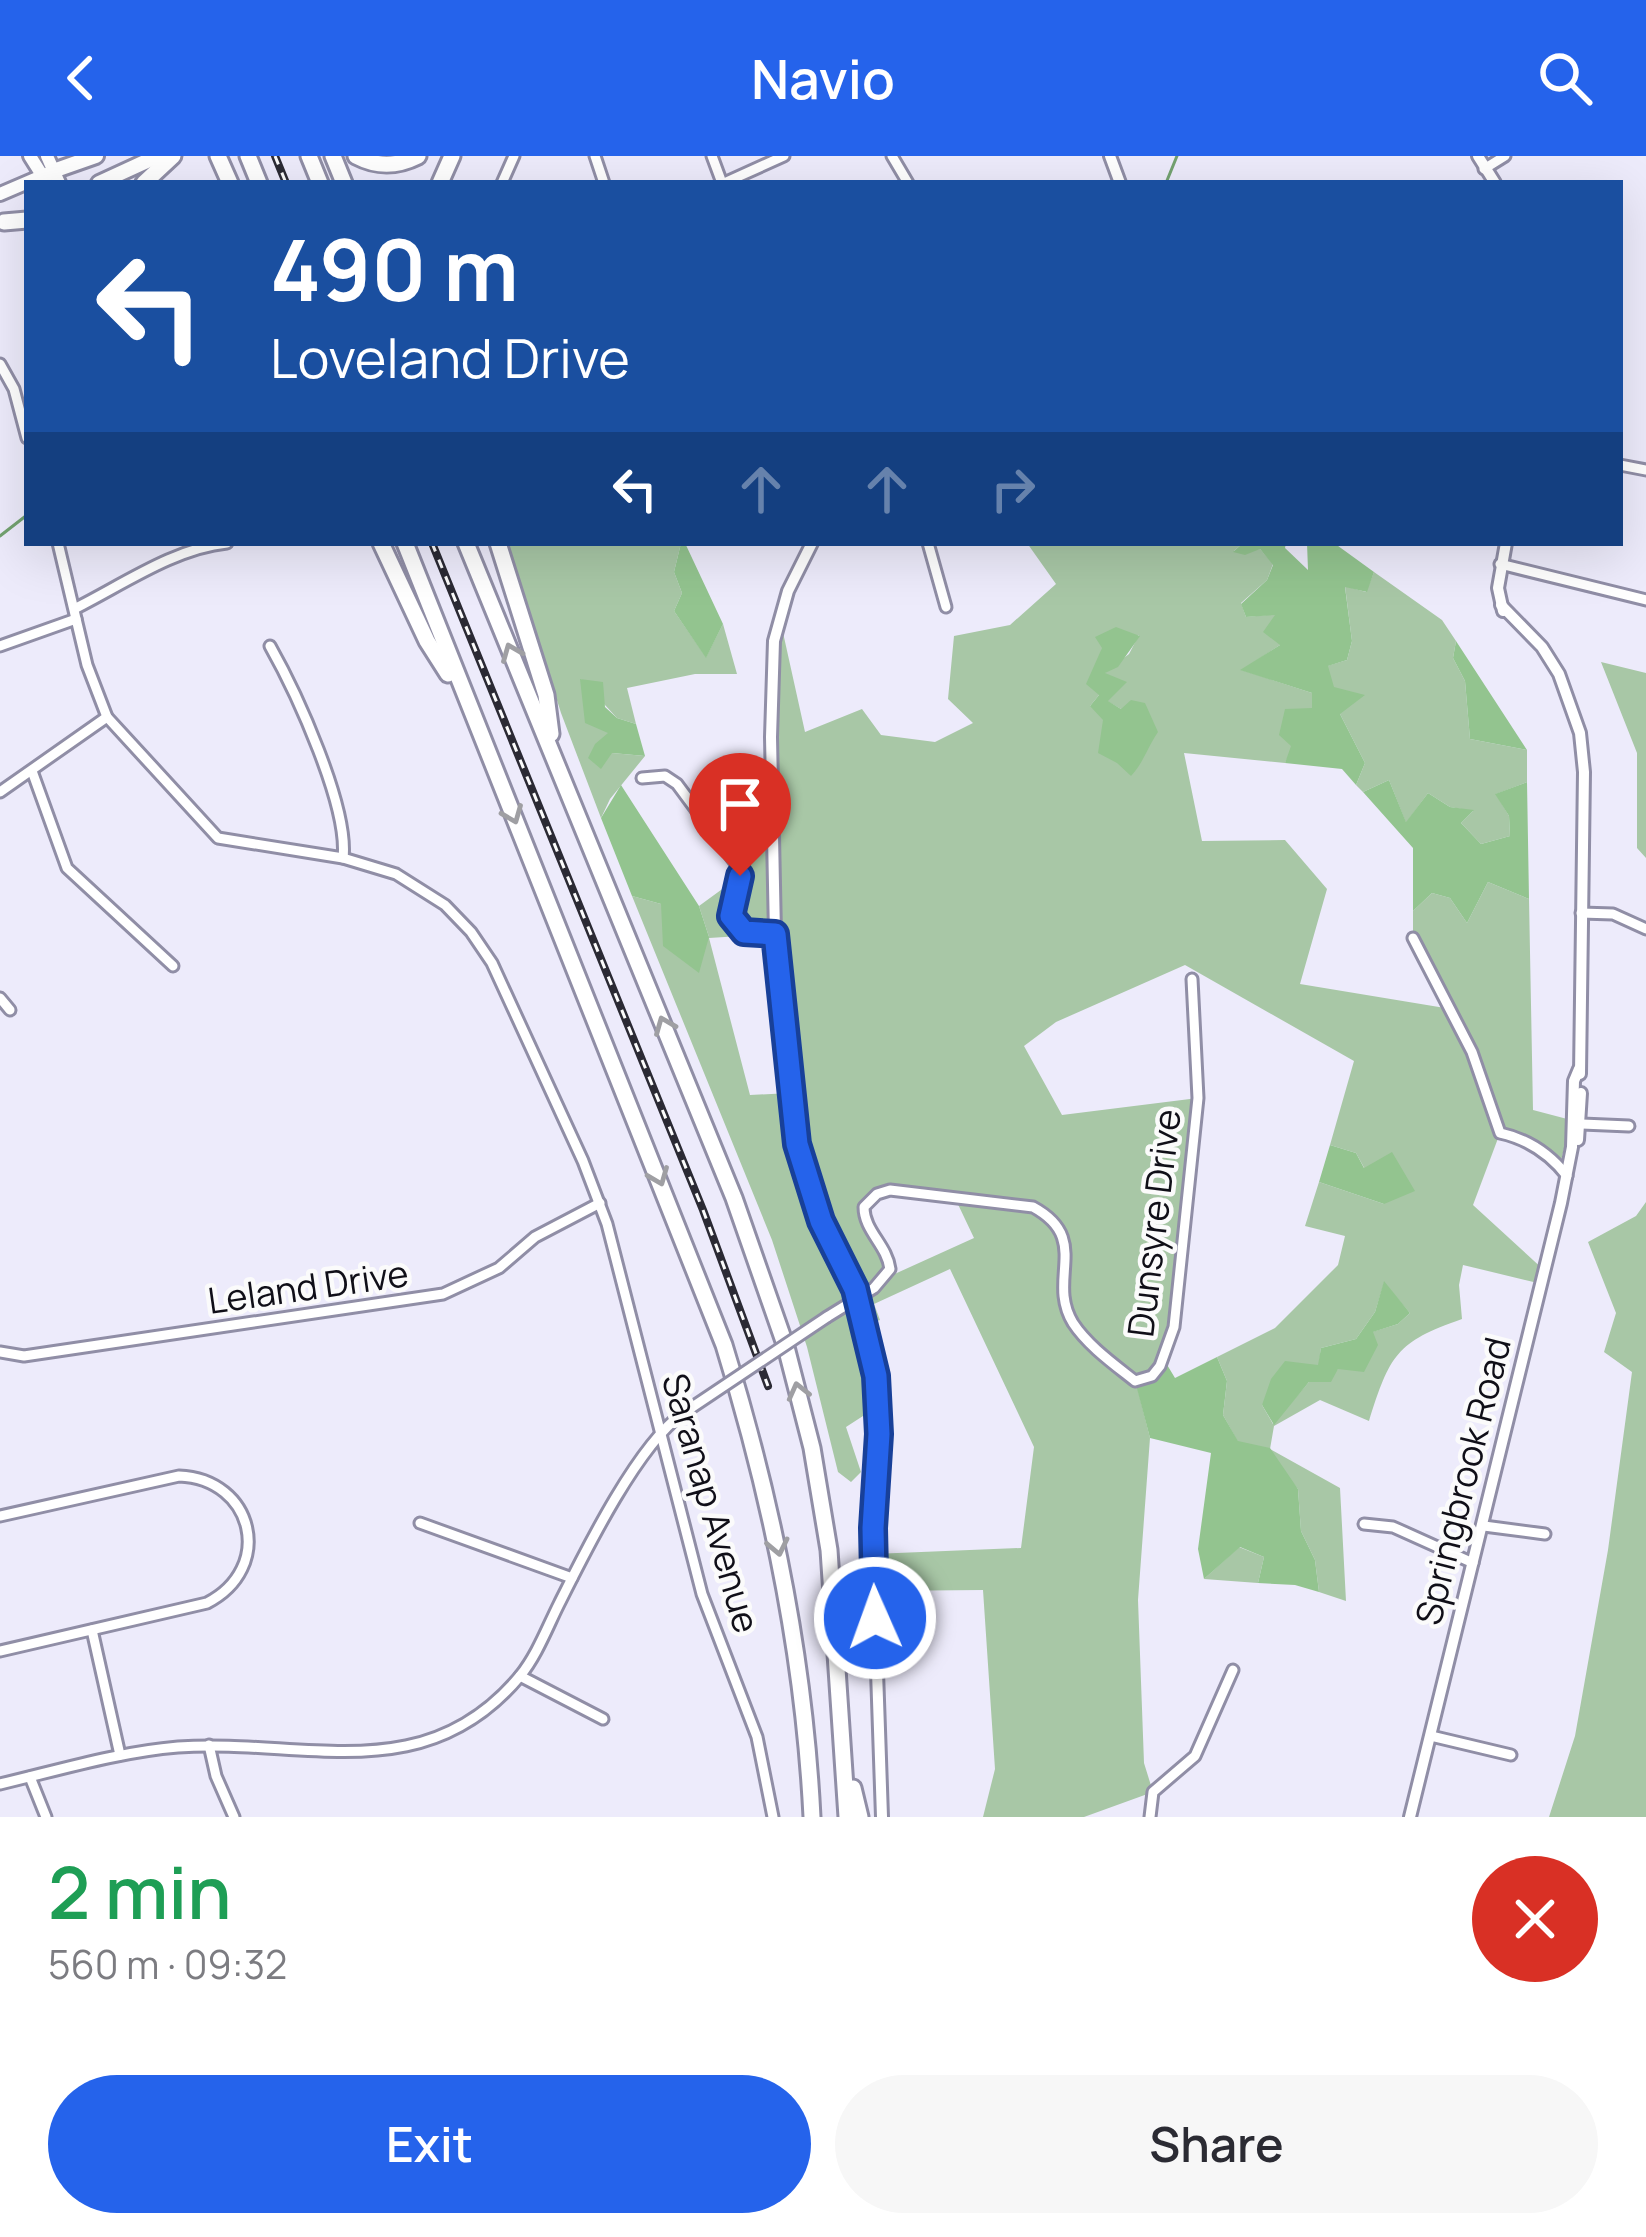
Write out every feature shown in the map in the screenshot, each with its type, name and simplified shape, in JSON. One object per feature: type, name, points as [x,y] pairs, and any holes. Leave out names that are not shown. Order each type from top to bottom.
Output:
[{"type":"highway","points":[[147,180],[173,156]]},
{"type":"highway","points":[[356,156],[392,165],[418,156]]},
{"type":"highway","points":[[382,546],[427,641],[469,706]]},
{"type":"highway","points":[[406,546],[695,1268],[736,1385],[786,1585],[802,1687],[811,1817]]},
{"type":"highway","points":[[467,546],[734,1198],[792,1368],[830,1550],[847,1817]]},
{"type":"highway","points":[[499,546],[546,695],[555,760]]},
{"type":"highway","points":[[844,1756],[860,1817]]},
{"type":"main road","points":[[30,156],[51,178]]},
{"type":"main road","points":[[47,156],[51,178]]},
{"type":"main road","points":[[51,178],[96,156]]},
{"type":"main road","points":[[106,180],[158,156]]},
{"type":"street","points":[[730,180],[784,156]]},
{"type":"street","points":[[1478,156],[1493,180]]},
{"type":"street","points":[[1484,169],[1505,156]]},
{"type":"street","points":[[0,364],[14,388],[24,426]]},
{"type":"street","points":[[14,388],[24,383]]},
{"type":"street","points":[[0,792],[106,717],[59,546]]},
{"type":"street","points":[[0,646],[206,546]]},
{"type":"street","points":[[810,546],[788,591],[774,641],[775,934],[797,1144],[811,1195],[856,1297],[876,1376],[879,1417],[873,1554],[882,1817]]},
{"type":"street","points":[[929,546],[946,607]]},
{"type":"street","name":"Springbrook Road","points":[[1508,546],[1501,561],[1501,605],[1542,647],[1564,688],[1580,733],[1584,772],[1582,1124],[1570,1159]]},
{"type":"street","points":[[1501,561],[1646,600]]},
{"type":"street","points":[[271,646],[296,694],[344,827],[343,858]]},
{"type":"street","name":"Saranap Avenue","points":[[106,717],[218,838],[379,867],[413,883],[458,918],[482,946],[600,1203],[701,1594],[757,1737],[772,1817]]},
{"type":"street","points":[[32,771],[68,868],[173,966]]},
{"type":"street","points":[[643,778],[665,776],[676,784],[737,865],[740,888],[731,916],[736,925],[744,932],[775,934]]},
{"type":"street","points":[[1581,914],[1607,913],[1646,928]]},
{"type":"street","points":[[1413,938],[1472,1052],[1499,1133],[1554,1160],[1567,1176]]},
{"type":"street","name":"Dunsyre Drive","points":[[856,1297],[874,1288],[890,1269],[888,1255],[864,1218],[864,1207],[877,1194],[890,1190],[1033,1207],[1052,1217],[1063,1232],[1066,1304],[1074,1324],[1136,1382],[1152,1376],[1174,1328],[1198,1098],[1192,979]]},
{"type":"street","points":[[0,998],[10,1010]]},
{"type":"street","name":"Springbrook Road","points":[[1410,1817],[1567,1176],[1574,1081],[1579,1069]]},
{"type":"street","points":[[1582,1124],[1629,1126]]},
{"type":"street","name":"Leland Drive","points":[[0,1352],[24,1356],[443,1294],[499,1268],[535,1237],[600,1203]]},
{"type":"street","points":[[0,1784],[120,1755],[209,1745],[340,1755],[398,1748],[463,1723],[487,1708],[520,1676],[572,1578],[661,1431],[856,1297]]},
{"type":"street","points":[[0,1516],[179,1476],[211,1483],[236,1504],[250,1538],[250,1552],[223,1595],[190,1609],[0,1651]]},
{"type":"street","points":[[420,1522],[572,1578]]},
{"type":"street","points":[[1364,1523],[1393,1527],[1473,1563]]},
{"type":"street","points":[[1484,1526],[1544,1534]]},
{"type":"street","points":[[92,1630],[120,1755]]},
{"type":"street","points":[[1150,1817],[1154,1792],[1195,1756],[1233,1670]]},
{"type":"street","points":[[520,1676],[602,1719]]},
{"type":"street","points":[[1431,1736],[1511,1755]]},
{"type":"street","points":[[209,1745],[234,1817]]},
{"type":"street","points":[[30,1777],[46,1817]]},
{"type":"green space","points":[[509,546],[680,546],[674,572],[682,593],[674,611],[706,657],[723,624],[737,674],[695,674],[627,688],[636,724],[617,718],[581,679],[609,733],[612,753],[645,756],[610,799],[601,818],[561,713]]},
{"type":"green space","points":[[680,546],[686,546],[723,624],[706,658],[674,611],[682,593],[674,572]]},
{"type":"green space","points":[[1029,546],[1260,549],[1273,564],[1267,580],[1241,603],[1246,617],[1277,614],[1280,645],[1242,670],[1312,693],[1313,708],[1285,763],[1184,753],[1202,841],[1285,840],[1327,889],[1300,984],[1451,1009],[1413,938],[1413,911],[1432,893],[1450,898],[1467,923],[1488,882],[1529,899],[1533,1110],[1571,1120],[1560,1165],[1500,1133],[1473,1205],[1545,1271],[1542,1284],[1463,1265],[1459,1285],[1462,1319],[1423,1335],[1399,1354],[1383,1380],[1369,1421],[1320,1400],[1274,1426],[1270,1449],[1340,1488],[1346,1601],[1319,1592],[1315,1560],[1301,1531],[1298,1489],[1238,1442],[1223,1415],[1227,1381],[1217,1357],[1275,1328],[1338,1265],[1345,1236],[1305,1226],[1319,1182],[1384,1204],[1356,1153],[1330,1145],[1354,1061],[1185,965],[1056,1022],[1024,1046],[1062,1115],[1198,1098],[1174,1327],[1160,1366],[1136,1382],[1150,1438],[1138,1600],[1144,1763],[1153,1792],[1084,1817],[983,1817],[995,1769],[983,1590],[874,1591],[873,1554],[1021,1548],[1034,1447],[950,1269],[874,1304],[880,1320],[863,1326],[876,1376],[878,1451],[863,1416],[846,1427],[861,1472],[851,1482],[838,1472],[807,1347],[772,1240],[632,896],[661,904],[709,937],[699,906],[736,879],[737,865],[716,836],[772,840],[780,619],[805,732],[862,709],[881,735],[935,742],[973,723],[948,699],[954,636],[1010,625],[1056,584]],"holes":[[[1139,635],[1129,654],[1103,674],[1107,701],[1121,709],[1090,706],[1099,695],[1102,648]],[[774,934],[790,1093],[750,1095],[709,938]],[[890,1190],[955,1198],[974,1238],[888,1277],[890,1269],[864,1207]],[[1384,1283],[1410,1313],[1398,1324],[1372,1332],[1338,1369],[1309,1382],[1273,1424],[1262,1405],[1319,1365],[1321,1348],[1356,1339],[1375,1312]]]},
{"type":"green space","points":[[1240,546],[1285,546],[1308,570],[1307,546],[1338,546],[1374,572],[1367,592],[1345,587],[1352,641],[1347,660],[1328,666],[1334,687],[1365,695],[1340,714],[1365,763],[1356,785],[1342,769],[1285,763],[1291,746],[1279,735],[1285,709],[1312,708],[1312,693],[1240,670],[1280,645],[1263,632],[1275,615],[1246,617],[1241,604],[1267,580],[1273,565],[1260,549],[1245,555],[1233,552]]},
{"type":"green space","points":[[1374,572],[1442,620],[1456,641],[1453,658],[1465,681],[1470,739],[1527,750],[1527,782],[1496,794],[1509,816],[1510,836],[1481,844],[1461,823],[1473,811],[1450,807],[1428,793],[1406,823],[1389,780],[1363,792],[1356,785],[1365,763],[1340,714],[1327,666],[1347,660],[1352,641],[1345,586],[1366,592]]},
{"type":"green space","points":[[1116,627],[1140,636],[1118,667],[1105,673],[1127,682],[1108,701],[1121,709],[1131,700],[1145,703],[1158,732],[1131,776],[1098,753],[1103,720],[1090,706],[1099,695],[1086,684],[1102,648],[1095,637]]},
{"type":"green space","points":[[1456,641],[1527,750],[1470,739],[1465,681],[1453,658]]},
{"type":"green space","points":[[1601,662],[1646,673],[1646,858],[1637,848],[1637,753]]},
{"type":"green space","points":[[580,679],[603,682],[605,707],[617,718],[636,724],[645,756],[612,753],[601,769],[588,758],[608,733],[585,723]]},
{"type":"green space","points":[[1389,780],[1406,822],[1428,793],[1450,807],[1474,810],[1461,823],[1481,844],[1510,836],[1509,816],[1495,794],[1527,782],[1529,899],[1488,882],[1467,923],[1450,898],[1432,893],[1413,911],[1413,848],[1363,792]]},
{"type":"green space","points":[[621,785],[699,906],[709,937],[699,973],[663,946],[661,904],[632,896],[601,818]]},
{"type":"green space","points":[[1330,1145],[1356,1153],[1364,1168],[1392,1152],[1415,1191],[1384,1204],[1319,1182]]},
{"type":"green space","points":[[1646,1202],[1646,1817],[1549,1817],[1575,1736],[1608,1550],[1632,1372],[1604,1352],[1616,1313],[1588,1242],[1636,1216]]},
{"type":"green space","points":[[1384,1281],[1410,1313],[1398,1324],[1373,1332],[1378,1345],[1364,1372],[1338,1369],[1331,1382],[1309,1382],[1274,1425],[1262,1405],[1271,1379],[1285,1361],[1318,1365],[1321,1348],[1356,1339],[1375,1312]]},
{"type":"green space","points":[[1217,1357],[1227,1381],[1223,1415],[1238,1441],[1270,1448],[1298,1489],[1301,1531],[1315,1560],[1319,1592],[1258,1583],[1264,1557],[1240,1547],[1204,1579],[1198,1549],[1211,1453],[1150,1438],[1135,1381],[1152,1376],[1163,1358],[1175,1378]]},
{"type":"green space","points":[[1239,1547],[1264,1557],[1258,1583],[1204,1579]]},
{"type":"waterway","points":[[1167,180],[1177,156]]},
{"type":"waterway","points":[[0,536],[24,517]]},
{"type":"railway","points":[[275,156],[285,180]]},
{"type":"railway","points":[[433,546],[703,1210],[768,1386]]},
{"type":"route","points":[[740,876],[731,916],[744,932],[775,934],[797,1144],[821,1221],[855,1289],[876,1376],[875,1618]]}]
